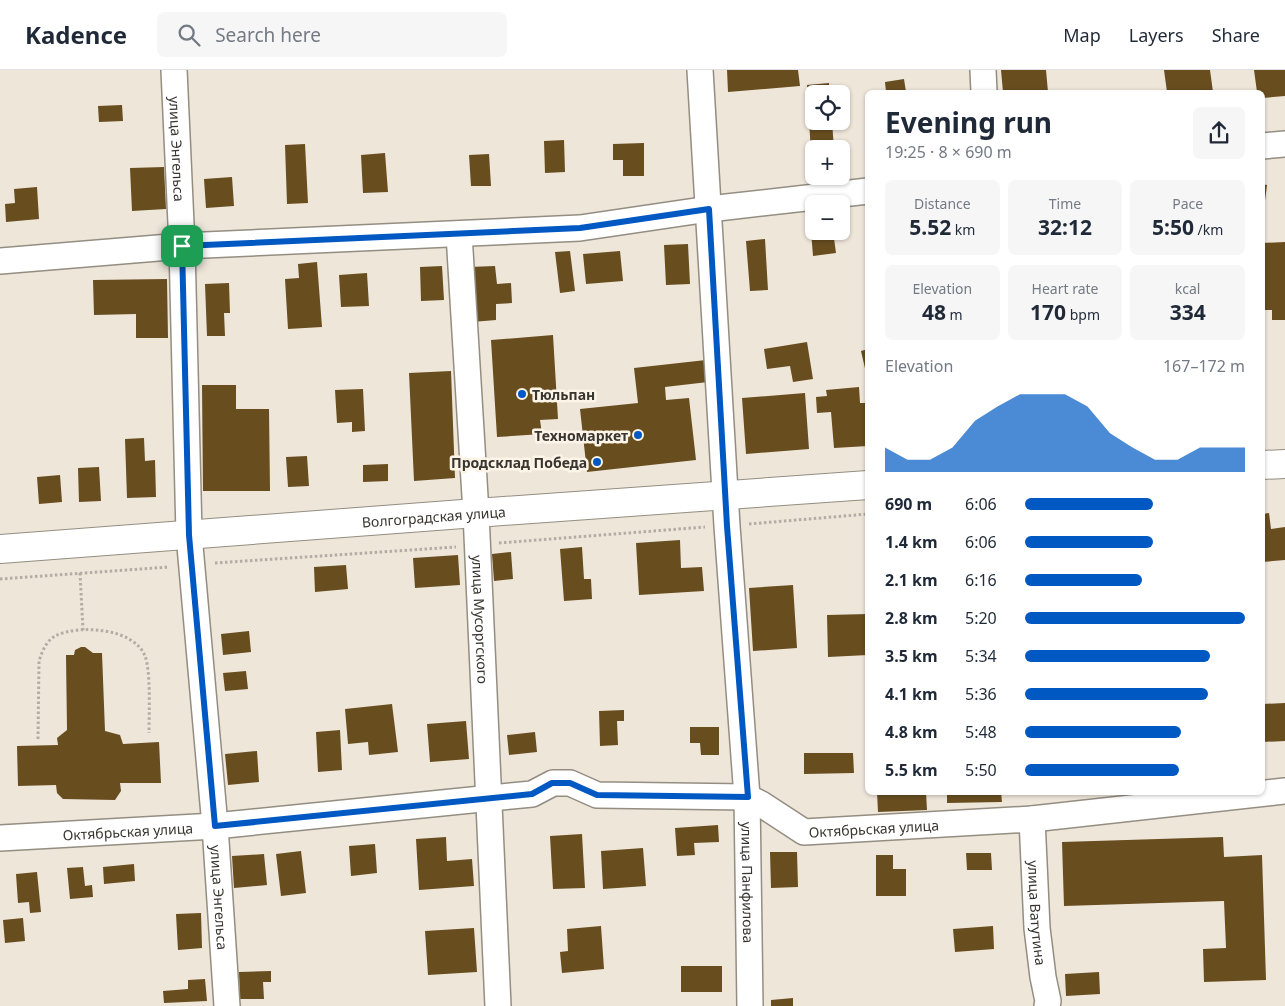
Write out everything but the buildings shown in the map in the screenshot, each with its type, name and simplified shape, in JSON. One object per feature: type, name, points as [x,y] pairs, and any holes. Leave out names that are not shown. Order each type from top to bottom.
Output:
[{"type":"street","name":"улица Энгельса","points":[[174,70],[182,246],[189,535],[215,826],[227,1006]]},
{"type":"street","name":"улица Панфилова","points":[[700,70],[725,496],[748,797],[750,1006]]},
{"type":"street","points":[[983,70],[984,90]]},
{"type":"street","points":[[1265,146],[1285,144]]},
{"type":"street","points":[[0,261],[182,246],[580,228],[709,209],[865,191]]},
{"type":"street","name":"улица Мусоргского","points":[[459,234],[476,512],[498,1006]]},
{"type":"street","points":[[1265,465],[1285,464]]},
{"type":"street","name":"Волгоградская улица","points":[[0,549],[476,512],[865,485]]},
{"type":"street","name":"Октябрьская улица","points":[[0,838],[215,826],[532,794],[552,783],[570,783],[597,795],[748,797],[804,832],[1032,819],[1257,795]]},
{"type":"street","name":"Октябрьская улица","points":[[1265,794],[1285,792]]},
{"type":"street","name":"улица Ватутина","points":[[1032,819],[1037,928],[1048,1001],[1047,1006]]},
{"type":"path","points":[[0,580],[865,514]]},
{"type":"path","points":[[80,573],[83,630]]},
{"type":"path","points":[[38,739],[39,661],[42,651],[54,637],[64,633],[83,630],[102,630],[116,634],[129,639],[140,647],[145,656],[148,670],[149,732]]},
{"type":"place","name":"Тюльпан","points":[[522,394]]},
{"type":"place","name":"Техномаркет","points":[[638,435]]},
{"type":"place","name":"Продсклад Победа","points":[[597,462]]},
{"type":"route","points":[[709,209],[727,526],[748,797],[597,795],[570,783],[552,783],[532,794],[215,826],[189,535],[182,246],[580,228],[709,209]]}]
